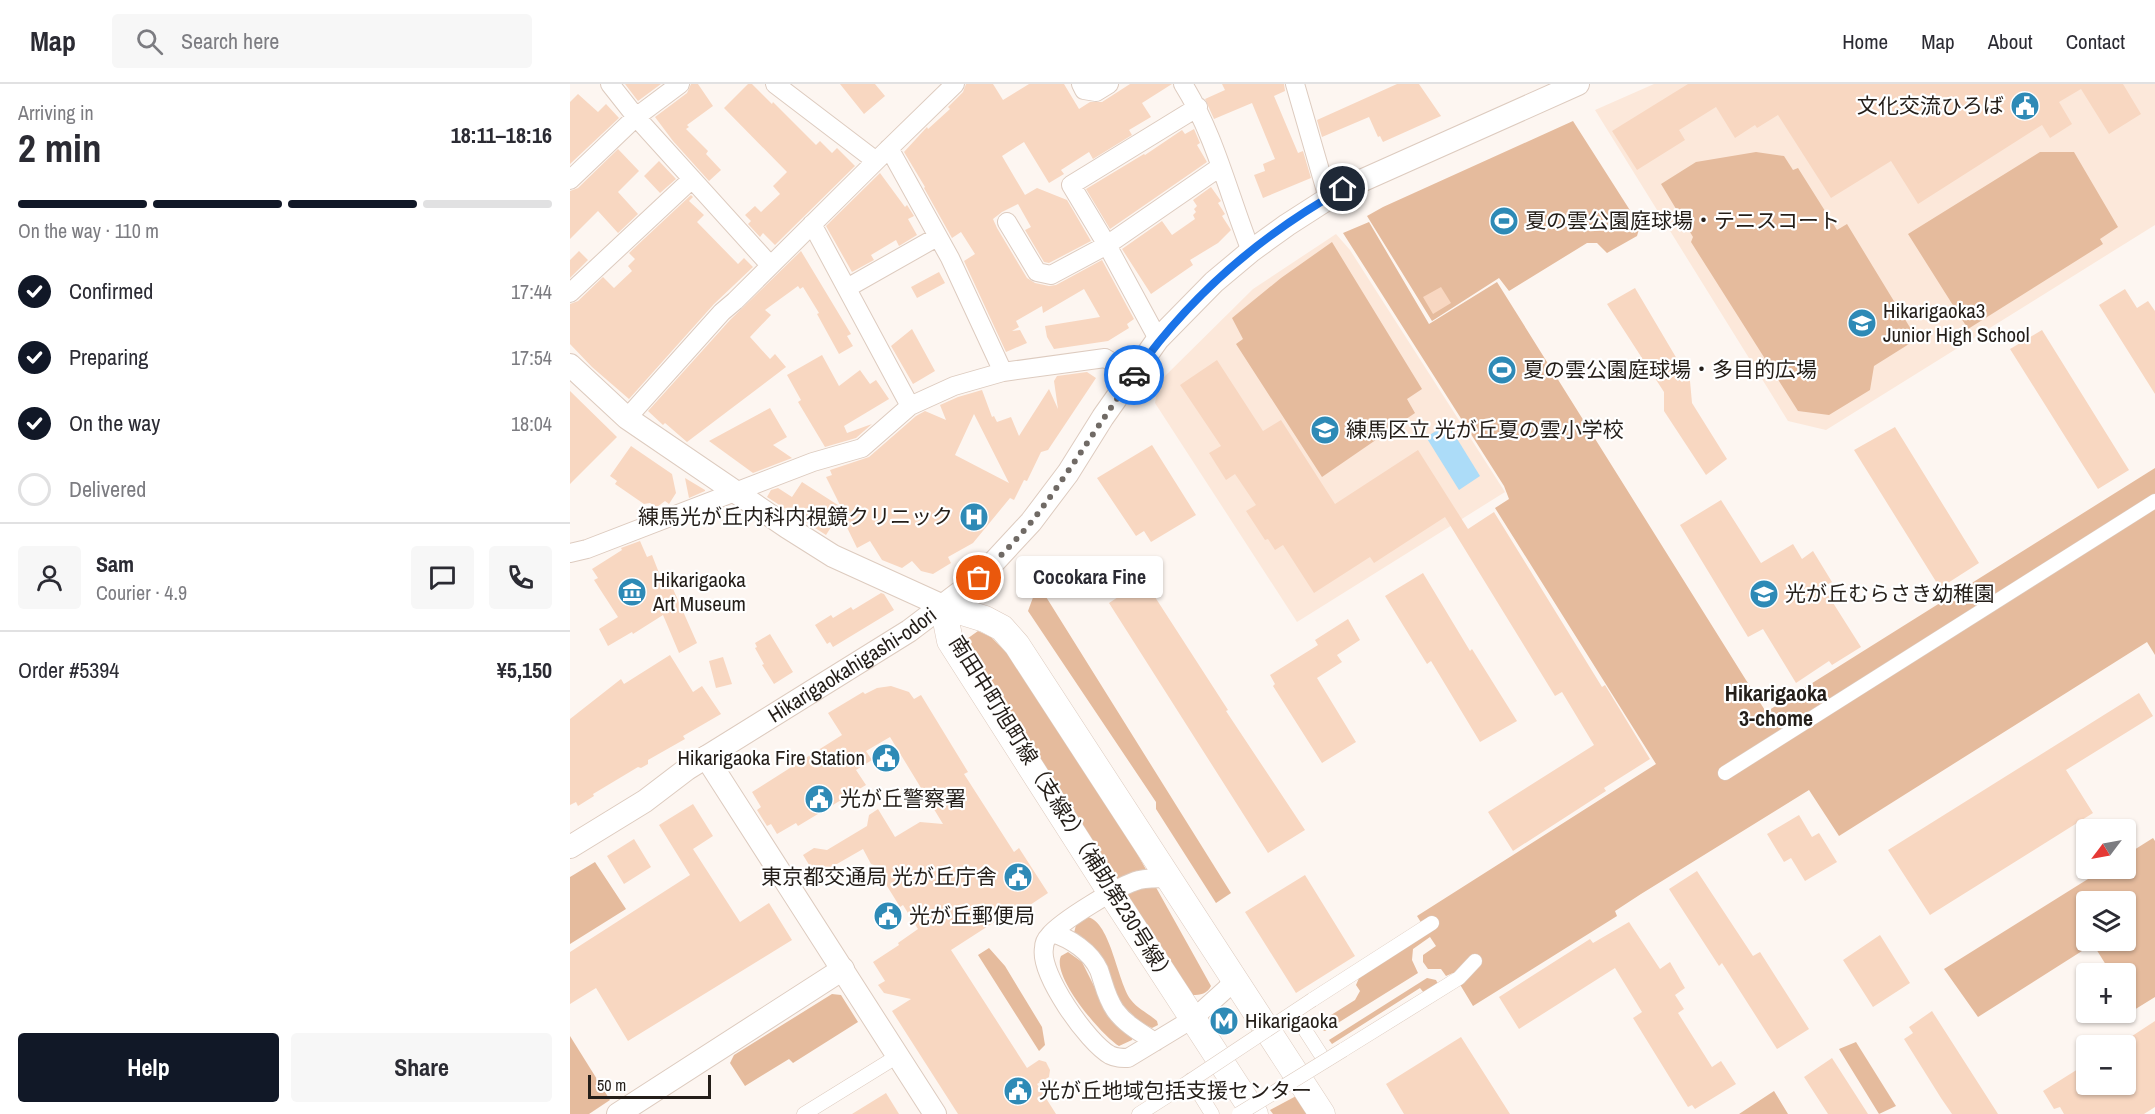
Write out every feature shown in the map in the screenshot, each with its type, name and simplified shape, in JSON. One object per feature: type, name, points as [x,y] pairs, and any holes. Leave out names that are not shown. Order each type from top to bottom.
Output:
[{"type":"main road","name":"南田中町旭町線（支線2）（補助第230号線）","points":[[1255,1114],[950,641],[943,606],[985,619],[1002,628],[1017,645],[1322,1114]]},
{"type":"street","points":[[610,84],[636,117],[770,265]]},
{"type":"street","points":[[570,180],[636,117],[680,84]]},
{"type":"street","points":[[775,84],[876,160]]},
{"type":"street","points":[[627,418],[722,312],[955,84]]},
{"type":"street","points":[[1081,84],[1084,90],[1096,92],[1108,84]]},
{"type":"street","points":[[1184,84],[1198,107],[1251,251]]},
{"type":"street","points":[[1295,84],[1328,198]]},
{"type":"street","name":"Hikarigaokahigashi-odori","points":[[570,847],[645,801],[697,763],[899,637],[979,578],[1031,522],[1068,473],[1103,417],[1158,339],[1214,282],[1251,251],[1328,198],[1578,84]]},
{"type":"street","points":[[1158,339],[1107,245],[1071,185],[1198,107]]},
{"type":"street","points":[[889,148],[950,258],[1003,372]]},
{"type":"street","points":[[1007,222],[1037,272],[1051,275],[1107,245],[1220,167]]},
{"type":"street","points":[[570,293],[692,179]]},
{"type":"street","points":[[812,224],[910,406]]},
{"type":"street","points":[[847,288],[938,237]]},
{"type":"street","points":[[570,553],[587,549],[813,462],[862,448],[910,406],[954,386],[1003,372],[1105,358],[1133,375]]},
{"type":"street","points":[[570,365],[627,418],[833,556],[943,606]]},
{"type":"street","points":[[1725,773],[2155,501]]},
{"type":"street","points":[[697,763],[843,969],[935,1114]]},
{"type":"street","name":"Hikarigaokahigashi-odori","points":[[570,830],[637,788],[697,763]]},
{"type":"street","points":[[1167,878],[1138,880],[1111,893],[1047,938],[1043,949],[1048,975],[1073,1015],[1099,1047],[1109,1054],[1128,1058],[1194,1018],[1235,979]]},
{"type":"street","points":[[1139,1114],[1432,922]]},
{"type":"street","points":[[1052,933],[1071,941],[1086,954],[1098,968],[1106,995],[1116,1011],[1155,1042]]},
{"type":"street","points":[[1239,1114],[1459,978],[1475,961]]},
{"type":"street","points":[[618,1114],[843,969]]},
{"type":"street","points":[[1294,1012],[1324,1061]]},
{"type":"street","points":[[804,1114],[888,1062]]},
{"type":"street","points":[[1191,1080],[1212,1114]]},
{"type":"shaded area","name":"Hikarigaoka3 Junior High School","points":[[1654,84],[2155,84],[2155,225],[1826,430],[1788,421],[1595,110]]},
{"type":"shaded area","name":"夏の雲公園庭球場・テニスコート","points":[[1573,121],[1640,226],[1637,236],[1607,253],[1597,243],[1587,243],[1509,291],[1499,278],[1432,321],[1367,216]]},
{"type":"shaded area","points":[[1756,152],[1784,156],[1793,170],[1798,168],[1837,230],[1847,224],[1917,339],[1874,366],[1870,390],[1829,415],[1798,411],[1691,242],[1693,237],[1661,184],[1696,162]]},
{"type":"shaded area","points":[[2040,152],[2074,152],[2118,227],[2100,239],[2103,244],[1968,329],[1908,234]]},
{"type":"shaded area","points":[[1369,222],[1429,324],[1497,282],[1766,712],[2155,468],[2155,655],[2147,642],[1839,836],[1809,790],[1641,894],[1615,911],[1617,916],[1473,1006],[1453,973],[1446,976],[1441,969],[1428,969],[1423,962],[1423,955],[1436,946],[1430,937],[1413,949],[1412,960],[1418,973],[1325,1031],[1320,1029],[1320,1022],[1355,1000],[1360,991],[1356,985],[1359,978],[1427,932],[1417,916],[1656,764],[1495,508],[1509,499],[1504,486],[1343,233]]},
{"type":"shaded area","points":[[1336,234],[1350,250],[1505,492],[1297,622],[1155,403],[1159,382],[1253,289]]},
{"type":"shaded area","points":[[1332,242],[1422,389],[1407,399],[1415,413],[1322,477],[1236,344],[1243,339],[1232,318],[1281,278]]},
{"type":"shaded area","points":[[1038,584],[1231,893],[1216,903],[1156,809],[1156,802],[1028,611]]},
{"type":"shaded area","points":[[978,631],[991,637],[1009,655],[1124,830],[1211,986],[1206,992],[1192,995],[964,641]]},
{"type":"shaded area","points":[[2153,838],[2155,841],[2155,997],[2136,1009],[2136,963],[2105,963],[2097,951],[2136,951],[2136,891],[2076,891],[2076,951],[2082,951],[1978,1017],[1944,969],[2088,879],[2136,879],[2136,849]]},
{"type":"shaded area","points":[[595,862],[626,909],[570,944],[570,877]]},
{"type":"shaded area","points":[[1088,917],[1096,922],[1108,941],[1131,1000],[1157,1021],[1158,1025],[1152,1028],[1140,1021],[1108,986],[1074,933],[1076,925]]},
{"type":"shaded area","points":[[989,948],[1005,966],[1042,1027],[1045,1045],[1039,1051],[978,955]]},
{"type":"shaded area","points":[[1068,952],[1082,962],[1107,1012],[1133,1037],[1132,1040],[1119,1046],[1101,1031],[1080,1005],[1063,977],[1060,965],[1061,956]]},
{"type":"shaded area","points":[[1427,978],[1436,980],[1438,984],[1424,993],[1420,988],[1332,1044],[1329,1040]]},
{"type":"shaded area","points":[[832,994],[841,995],[858,1022],[793,1063],[789,1059],[745,1086],[730,1063],[734,1055]]},
{"type":"shaded area","points":[[570,1036],[610,1100],[589,1114],[570,1114]]},
{"type":"shaded area","points":[[1856,1042],[1896,1106],[1879,1114],[1839,1049]]},
{"type":"shaded area","points":[[1774,1091],[1788,1114],[1739,1114]]},
{"type":"shaded area","points":[[1298,1095],[1310,1114],[1273,1114],[1270,1110]]},
{"type":"water","points":[[1448,424],[1480,476],[1459,490],[1426,437]]},
{"type":"building","points":[[625,84],[661,84],[638,101]]},
{"type":"building","points":[[691,84],[698,84],[713,106],[687,125],[689,127],[686,129],[708,151],[706,154],[721,170],[709,181],[655,117],[687,93]]},
{"type":"building","points":[[748,84],[752,84],[772,104],[773,102],[816,145],[820,141],[832,153],[837,148],[855,166],[775,245],[763,233],[760,237],[748,224],[751,221],[745,215],[755,206],[761,212],[780,194],[773,186],[787,172],[724,108]]},
{"type":"building","points":[[840,84],[875,84],[885,96],[864,114]]},
{"type":"building","points":[[966,84],[993,84],[1003,100],[1029,84],[1064,84],[1079,109],[1090,102],[1102,102],[1130,84],[1172,84],[1142,103],[1151,117],[1129,130],[1132,135],[1093,159],[1089,152],[1061,170],[1064,174],[1049,183],[1024,142],[1002,156],[1025,195],[1037,188],[1067,200],[1091,241],[1049,263],[1044,262],[1025,230],[1031,227],[1018,204],[993,219],[997,228],[1027,278],[1035,283],[1056,285],[1102,260],[1134,319],[1127,324],[1129,328],[1108,341],[1054,349],[1047,337],[1045,326],[1100,317],[1084,289],[1043,313],[1042,306],[1016,321],[1019,327],[1012,331],[1020,330],[1027,343],[1006,352],[964,261],[975,254],[961,232],[952,238],[904,152],[927,127],[928,129],[950,109],[948,107],[963,92]]},
{"type":"building","points":[[1222,84],[1284,84],[1285,91],[1274,96],[1298,153],[1303,151],[1311,178],[1263,198],[1254,175],[1265,171],[1263,164],[1275,159],[1252,103],[1214,119],[1205,99],[1225,90]]},
{"type":"building","points":[[1397,84],[1419,84],[1441,116],[1383,142],[1380,136],[1378,137],[1369,117],[1322,137],[1317,120]]},
{"type":"building","points":[[1688,84],[2123,84],[2141,114],[2109,134],[2081,89],[2059,102],[2072,124],[2050,138],[2042,125],[1918,204],[1891,161],[1831,198],[1778,115],[1757,128],[1755,125],[1735,138],[1716,107],[1679,130],[1685,140],[1637,170],[1612,131]]},
{"type":"building","points":[[578,94],[598,112],[606,104],[619,118],[570,164],[570,102]]},
{"type":"building","points":[[1194,129],[1200,143],[1197,145],[1207,162],[1110,229],[1086,189],[1145,155],[1182,130],[1185,134]]},
{"type":"building","points":[[618,149],[639,171],[618,192],[638,214],[618,233],[598,211],[570,239],[570,191],[578,188]]},
{"type":"building","points":[[659,161],[676,179],[660,193],[644,176]]},
{"type":"building","points":[[880,173],[914,216],[908,219],[917,235],[899,246],[896,240],[871,255],[874,260],[852,272],[826,226]]},
{"type":"building","points":[[1211,187],[1221,201],[1218,203],[1225,214],[1222,216],[1231,230],[1218,243],[1190,260],[1193,265],[1151,294],[1122,249],[1162,221],[1172,235],[1195,219],[1193,215],[1197,206],[1193,200]]},
{"type":"building","points":[[691,195],[693,197],[689,201],[704,215],[697,222],[738,264],[744,258],[753,267],[714,304],[629,399],[592,367],[570,344],[570,304],[578,301],[603,277],[614,288],[632,271],[628,266],[635,259],[629,253]]},
{"type":"building","points":[[579,251],[588,260],[570,278],[570,260]]},
{"type":"building","points":[[801,251],[851,334],[847,336],[853,346],[839,354],[817,314],[819,313],[803,287],[800,289],[798,286],[765,310],[771,315],[750,337],[770,359],[775,354],[786,367],[687,442],[648,411],[730,320]]},
{"type":"building","points":[[939,272],[945,283],[917,298],[911,287]]},
{"type":"building","points":[[1441,287],[1451,303],[1433,314],[1423,297]]},
{"type":"building","points":[[1635,288],[1690,381],[1692,403],[1727,459],[1706,475],[1664,411],[1664,392],[1607,304]]},
{"type":"building","points":[[2125,289],[2137,308],[2148,301],[2155,311],[2155,394],[2099,305]]},
{"type":"building","points":[[912,329],[935,371],[913,384],[891,346]]},
{"type":"building","points":[[2042,330],[2129,470],[2098,489],[2010,349]]},
{"type":"building","points":[[822,355],[839,386],[860,370],[870,384],[876,380],[889,399],[844,426],[847,433],[872,424],[856,438],[825,447],[798,402],[801,400],[787,375]]},
{"type":"building","points":[[1217,360],[1263,431],[1281,420],[1335,504],[1418,450],[1468,529],[1494,512],[1602,687],[1605,685],[1650,759],[1604,788],[1606,791],[1513,851],[1488,812],[1594,745],[1562,692],[1555,696],[1445,517],[1374,563],[1370,557],[1314,593],[1283,545],[1275,550],[1268,539],[1265,540],[1246,511],[1256,505],[1235,474],[1226,480],[1209,453],[1221,446],[1180,385]]},
{"type":"building","points":[[1087,372],[1096,378],[1048,450],[1041,452],[1027,481],[1024,480],[1014,500],[1010,498],[973,543],[948,557],[951,563],[933,574],[921,571],[912,561],[902,568],[882,560],[870,541],[857,548],[840,513],[826,535],[767,497],[771,490],[778,488],[792,497],[802,482],[841,507],[826,477],[832,475],[830,470],[869,457],[916,416],[925,411],[946,420],[940,405],[982,390],[992,417],[994,416],[997,422],[1011,417],[1019,436],[1049,389],[1058,409],[1054,381],[1057,376]],"holes":[[[974,414],[1009,483],[955,455]]]},
{"type":"building","points":[[570,391],[617,437],[570,484]]},
{"type":"building","points":[[770,408],[787,437],[773,445],[792,458],[753,473],[709,441]]},
{"type":"building","points":[[1895,427],[1979,563],[1940,588],[1854,450]]},
{"type":"building","points":[[1152,445],[1196,515],[1151,542],[1144,531],[1136,536],[1097,478]]},
{"type":"building","points":[[631,446],[672,474],[676,493],[669,504],[665,501],[657,507],[650,503],[644,504],[615,484],[617,481],[610,476]]},
{"type":"building","points":[[685,478],[705,490],[705,491],[689,498]]},
{"type":"building","points":[[1721,500],[1761,563],[1793,544],[1802,559],[1813,551],[1832,582],[1823,587],[1861,647],[1832,665],[1829,661],[1796,683],[1763,629],[1748,637],[1680,525]]},
{"type":"building","points":[[640,541],[647,557],[652,555],[661,578],[665,576],[670,582],[697,643],[679,653],[663,615],[633,634],[632,632],[608,646],[599,629],[618,617],[594,580],[598,578],[592,569],[622,550],[621,548]]},
{"type":"building","points":[[1423,573],[1470,651],[1472,649],[1517,721],[1480,742],[1431,661],[1427,664],[1385,596]]},
{"type":"building","points":[[1144,580],[1228,710],[1226,711],[1305,830],[1268,853],[1109,603]]},
{"type":"building","points":[[881,593],[894,610],[833,647],[830,642],[827,644],[815,625],[851,607],[853,610]]},
{"type":"building","points":[[1348,619],[1360,640],[1337,655],[1342,662],[1317,678],[1356,742],[1322,763],[1273,686],[1275,684],[1270,675],[1318,645],[1315,640]]},
{"type":"building","points":[[770,634],[793,672],[774,684],[755,648],[757,647],[755,643]]},
{"type":"building","points":[[670,655],[693,692],[702,686],[721,714],[683,736],[685,739],[648,760],[648,764],[641,768],[638,767],[593,794],[594,796],[578,806],[576,802],[570,805],[570,719],[621,679],[624,684]]},
{"type":"building","points":[[723,657],[732,684],[716,688],[709,661]]},
{"type":"building","points":[[891,686],[909,692],[914,699],[921,695],[968,772],[964,774],[1014,852],[1019,848],[1048,893],[1018,913],[1017,910],[997,923],[996,921],[951,950],[1027,1068],[1039,1060],[1046,1062],[1050,1070],[1049,1077],[1037,1084],[1056,1114],[958,1114],[892,1011],[911,999],[884,993],[878,985],[885,981],[873,962],[918,929],[903,905],[900,907],[863,849],[816,876],[803,855],[814,848],[827,850],[867,826],[869,815],[878,809],[895,837],[920,822],[943,824],[890,737],[866,751],[872,760],[856,770],[866,785],[798,826],[796,823],[777,834],[771,824],[767,826],[757,810],[761,807],[752,792],[842,735],[828,713],[863,692],[865,694],[877,688]]},
{"type":"building","points":[[2139,693],[2153,716],[2066,770],[2093,813],[2083,819],[2076,819],[2076,824],[1930,915],[1888,850]]},
{"type":"building","points":[[693,804],[713,836],[693,849],[740,922],[769,903],[792,940],[628,1041],[596,988],[570,1004],[570,952],[690,875],[659,825]]},
{"type":"building","points":[[1799,815],[1812,837],[1819,833],[1837,862],[1805,881],[1791,858],[1784,862],[1767,834]]},
{"type":"building","points":[[634,839],[651,867],[624,884],[607,856]]},
{"type":"building","points":[[1697,871],[1753,956],[1760,952],[1809,1029],[1777,1049],[1722,963],[1719,966],[1669,889]]},
{"type":"building","points":[[1305,875],[1355,956],[1296,993],[1245,912]]},
{"type":"building","points":[[1629,922],[1660,969],[1670,962],[1685,988],[1675,995],[1684,1009],[1678,1013],[1712,1067],[1721,1061],[1736,1084],[1695,1109],[1692,1105],[1688,1107],[1633,1018],[1642,1012],[1615,968],[1519,1029],[1499,997],[1590,939],[1593,943]]},
{"type":"building","points":[[1880,935],[1910,983],[1873,1007],[1843,960]]},
{"type":"building","points":[[1932,1011],[1998,1114],[1952,1114],[1941,1098],[1904,1039],[1913,1033],[1909,1027]]},
{"type":"building","points":[[2155,1021],[2155,1107],[2144,1114],[2064,1114],[2060,1107],[2054,1109],[2043,1091],[2076,1070],[2076,1095],[2136,1095],[2136,1035],[2134,1035]]},
{"type":"building","points":[[1461,1037],[1510,1114],[1404,1114],[1386,1084]]},
{"type":"building","points":[[1832,1058],[1868,1114],[1828,1114],[1804,1077]]},
{"type":"building","points":[[886,1093],[899,1114],[852,1114]]},
{"type":"way so far","points":[[979,578],[1031,522],[1068,473],[1103,417],[1134,375]]},
{"type":"place","name":"文化交流ひろば","points":[[2025,106]]},
{"type":"place","name":"夏の雲公園庭球場・テニスコート","points":[[1504,221]]},
{"type":"place","name":"Hikarigaoka3 Junior High School","points":[[1862,323]]},
{"type":"place","name":"夏の雲公園庭球場・多目的広場","points":[[1502,370]]},
{"type":"place","name":"練馬区立 光が丘夏の雲小学校","points":[[1325,430]]},
{"type":"place","name":"練馬光が丘内科内視鏡クリニック","points":[[974,517]]},
{"type":"place","name":"Cocokara Fine","points":[[979,578]]},
{"type":"place","name":"Hikarigaoka Art Museum","points":[[632,592]]},
{"type":"place","name":"光が丘むらさき幼稚園","points":[[1764,594]]},
{"type":"place","name":"Hikarigaoka Fire Station","points":[[886,758]]},
{"type":"place","name":"光が丘警察署","points":[[819,799]]},
{"type":"place","name":"東京都交通局 光が丘庁舎","points":[[1018,877]]},
{"type":"place","name":"光が丘郵便局","points":[[888,916]]},
{"type":"place","name":"Hikarigaoka","points":[[1224,1021]]},
{"type":"place","name":"光が丘地域包括支援センター","points":[[1018,1091]]},
{"type":"district","name":"Hikarigaoka 3-chome","points":[[1776,706]]},
{"type":"route","points":[[1134,375],[1158,339],[1214,282],[1287,225],[1343,189]]}]
